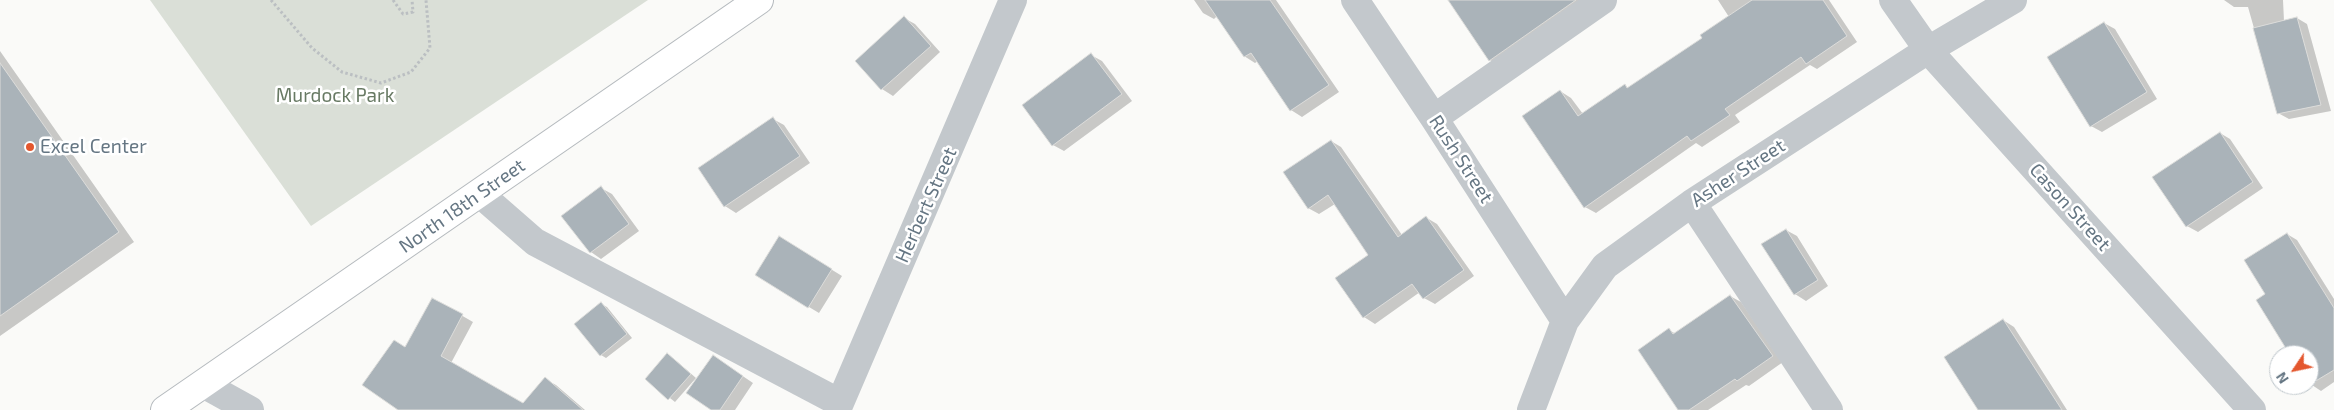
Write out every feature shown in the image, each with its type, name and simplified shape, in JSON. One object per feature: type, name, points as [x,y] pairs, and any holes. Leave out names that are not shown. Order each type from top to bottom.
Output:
[{"type":"main road","name":"North 18th Street","points":[[165,410],[759,0]]},
{"type":"street","name":"Herbert Street","points":[[838,406],[1013,0]]},
{"type":"street","name":"Rush Street","points":[[1354,0],[1434,118],[1565,321]]},
{"type":"street","points":[[1434,118],[1603,0]]},
{"type":"street","name":"Cason Street","points":[[1893,0],[1928,50],[2252,410]]},
{"type":"street","name":"Asher Street","points":[[1530,410],[1565,321],[1605,266],[1692,203],[1928,50],[2012,0]]},
{"type":"street","points":[[480,194],[536,242],[838,406]]},
{"type":"street","points":[[1692,203],[1829,410]]},
{"type":"street","points":[[203,384],[250,410]]},
{"type":"path","points":[[271,0],[312,48],[342,72],[381,83],[411,72],[430,48],[426,0]]},
{"type":"path","points":[[393,0],[403,14],[413,12],[412,0]]},
{"type":"green space","name":"Murdock Park","points":[[150,0],[648,0],[311,226]]},
{"type":"building","points":[[1205,0],[1270,0],[1329,85],[1290,111],[1251,53],[1244,57]]},
{"type":"building","points":[[1448,0],[1576,0],[1489,61]]},
{"type":"building","points":[[1752,0],[1823,0],[1847,36],[1806,64],[1801,57],[1725,109],[1730,115],[1691,141],[1687,136],[1584,208],[1522,116],[1560,90],[1578,116],[1625,84],[1627,88],[1702,38],[1700,35]]},
{"type":"building","points":[[904,16],[931,46],[881,90],[855,61]]},
{"type":"building","points":[[2297,17],[2321,105],[2277,114],[2253,28]]},
{"type":"building","points":[[2104,22],[2147,92],[2090,127],[2047,57]]},
{"type":"building","points":[[1091,53],[1122,94],[1052,146],[1022,105]]},
{"type":"building","name":"Excel Center","points":[[0,63],[119,232],[0,316]]},
{"type":"building","points":[[773,117],[800,156],[724,207],[698,168]]},
{"type":"building","points":[[2220,132],[2253,182],[2186,227],[2152,177]]},
{"type":"building","points":[[1331,140],[1398,237],[1426,216],[1464,270],[1423,299],[1412,284],[1363,318],[1335,278],[1368,255],[1328,195],[1308,209],[1283,172]]},
{"type":"building","points":[[601,186],[629,224],[590,253],[561,216]]},
{"type":"building","points":[[1786,229],[1818,280],[1794,295],[1761,244]]},
{"type":"building","points":[[2287,233],[2334,308],[2334,370],[2319,379],[2319,345],[2284,345],[2256,300],[2265,294],[2244,260]]},
{"type":"building","points":[[779,236],[832,269],[808,308],[755,275]]},
{"type":"building","points":[[1730,295],[1773,356],[1737,381],[1735,379],[1689,410],[1678,410],[1638,350],[1669,328],[1673,334]]},
{"type":"building","points":[[432,298],[463,314],[441,356],[523,403],[545,377],[583,410],[398,410],[362,385],[394,340],[405,347]]},
{"type":"building","points":[[601,302],[627,334],[600,356],[574,324]]},
{"type":"building","points":[[2003,319],[2062,410],[1978,410],[1944,357]]},
{"type":"building","points":[[667,353],[691,374],[668,400],[645,379]]},
{"type":"building","points":[[713,355],[743,376],[720,410],[711,410],[686,393]]},
{"type":"place","name":"Excel Center","points":[[30,147]]}]
